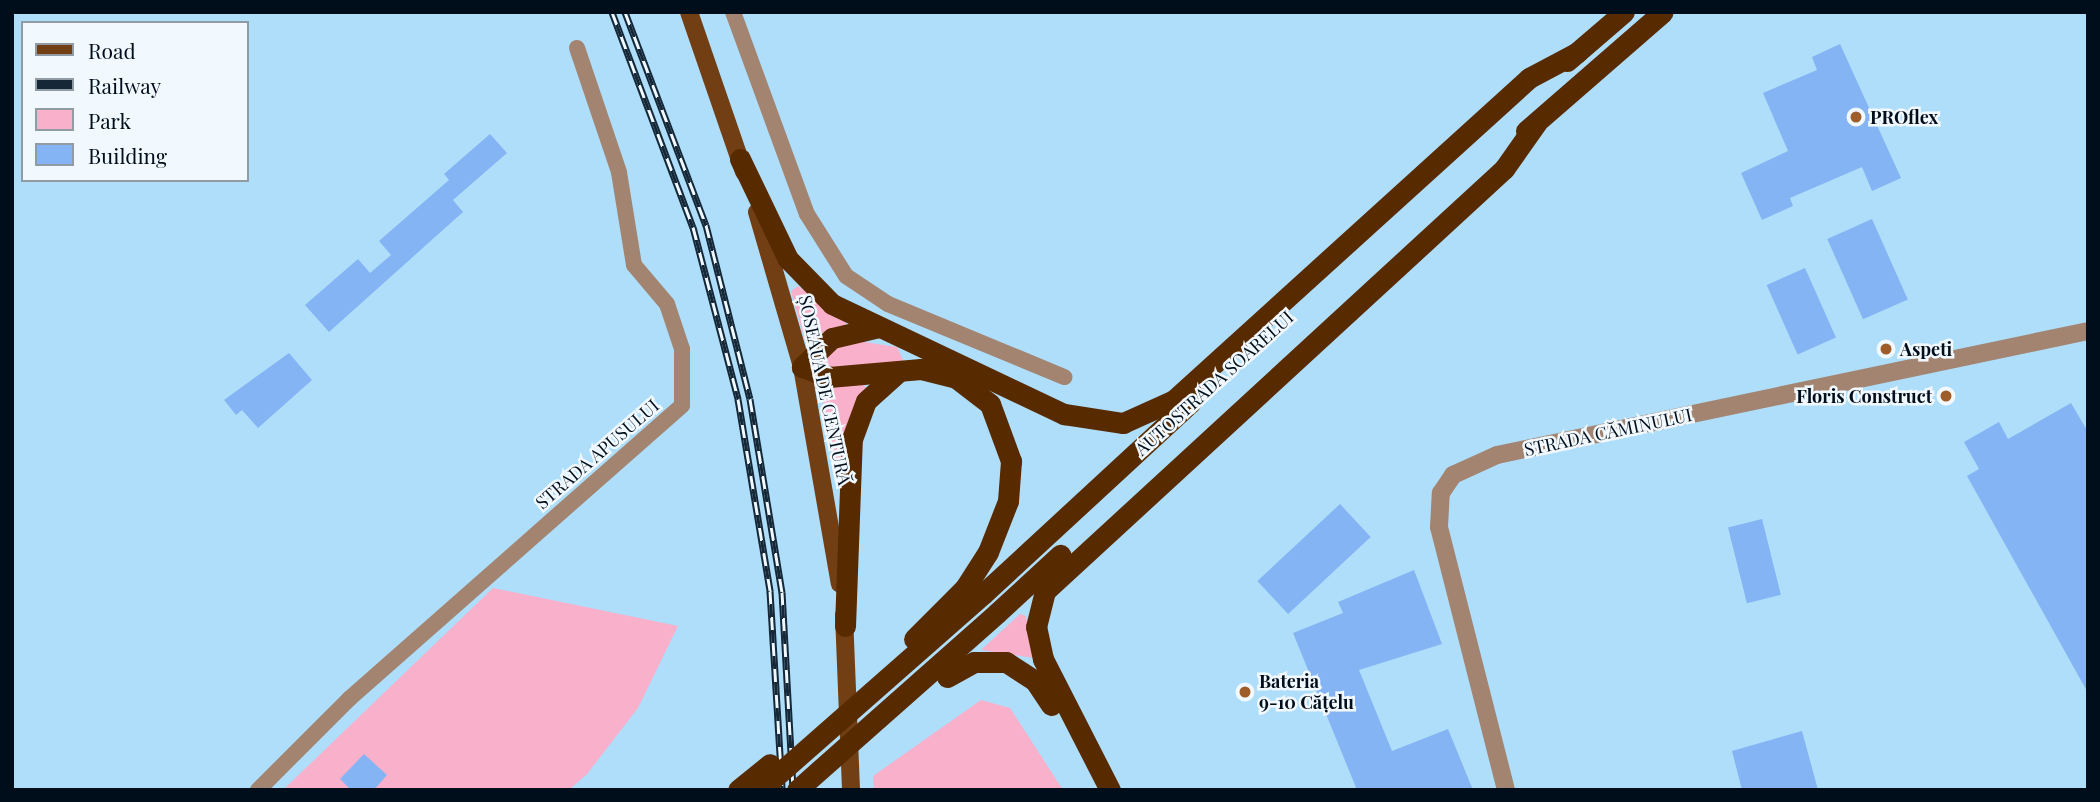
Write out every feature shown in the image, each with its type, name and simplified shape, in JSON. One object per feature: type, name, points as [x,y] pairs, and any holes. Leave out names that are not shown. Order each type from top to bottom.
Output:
[{"type":"highway","name":"AUTOSTRADA SOARELUI","points":[[760,790],[979,585],[1624,12]]},
{"type":"highway","name":"AUTOSTRADA SOARELUI","points":[[797,790],[1537,122],[1663,12]]},
{"type":"highway","points":[[740,159],[800,277],[832,304],[920,348],[1085,421],[1110,424],[1148,416],[1174,400],[1530,78],[1578,52]]},
{"type":"highway","points":[[1110,790],[1043,659],[1036,627],[1045,591],[1504,169],[1537,122]]},
{"type":"highway","points":[[738,790],[979,585],[1008,501],[1011,461],[1001,423],[985,397],[956,378],[932,370],[829,377],[802,367],[832,338],[879,327]]},
{"type":"highway","points":[[845,626],[852,439],[866,401],[898,372]]},
{"type":"highway","points":[[814,790],[947,677],[985,659],[1026,673],[1044,693],[1098,790]]},
{"type":"main road","name":"ȘOSEAUA DE CENTURĂ","points":[[689,12],[740,159],[802,367],[845,626],[851,788]]},
{"type":"street","points":[[733,12],[820,240],[862,290],[933,323],[1065,377]]},
{"type":"street","name":"STRADA APUSULUI","points":[[257,790],[349,699],[682,405],[682,349],[667,304],[634,265],[619,172],[577,48]]},
{"type":"street","points":[[920,348],[933,323]]},
{"type":"street","name":"STRADA CĂMINULUI","points":[[1506,790],[1438,527],[1441,493],[1453,475],[1497,455],[2088,331]]},
{"type":"green space","points":[[798,286],[846,322],[846,329],[806,344],[791,291]]},
{"type":"green space","points":[[858,341],[897,347],[905,364],[839,373],[819,365],[824,351]]},
{"type":"green space","points":[[860,381],[866,387],[851,419],[839,489],[821,391]]},
{"type":"green space","points":[[493,588],[678,626],[638,708],[587,774],[569,790],[283,790]]},
{"type":"green space","points":[[1020,614],[1026,616],[1034,658],[981,650]]},
{"type":"green space","points":[[981,700],[1010,708],[1063,790],[874,790],[873,776]]},
{"type":"building","points":[[1840,44],[1901,178],[1872,191],[1862,167],[1790,198],[1793,206],[1762,220],[1741,173],[1788,151],[1763,93],[1817,70],[1812,57]]},
{"type":"building","points":[[490,134],[507,153],[453,200],[463,212],[329,332],[305,305],[358,259],[370,273],[391,255],[379,241],[449,180],[444,174]]},
{"type":"building","points":[[1872,219],[1908,299],[1863,319],[1827,239]]},
{"type":"building","points":[[1805,268],[1836,337],[1798,355],[1767,285]]},
{"type":"building","points":[[289,353],[312,380],[258,428],[242,410],[236,415],[224,400]]},
{"type":"building","points":[[2071,403],[2088,432],[2088,693],[1967,476],[1979,469],[1964,442],[1999,422],[2008,439]]},
{"type":"building","points":[[1340,504],[1371,537],[1288,614],[1257,581]]},
{"type":"building","points":[[1762,519],[1781,595],[1747,603],[1728,527]]},
{"type":"building","points":[[1414,570],[1442,644],[1359,670],[1392,751],[1448,729],[1473,790],[1357,790],[1293,633],[1343,613],[1338,602]]},
{"type":"building","points":[[1802,731],[1818,790],[1742,790],[1732,751]]},
{"type":"building","points":[[364,754],[387,775],[374,790],[351,790],[340,779]]},
{"type":"railway","points":[[612,12],[693,227],[738,399],[770,591],[782,790]]},
{"type":"railway","points":[[625,12],[706,225],[750,399],[782,592],[793,790]]},
{"type":"place","name":"PROflex","points":[[1856,117]]},
{"type":"place","name":"Aspeti","points":[[1886,349]]},
{"type":"place","name":"Floris Construct","points":[[1946,396]]},
{"type":"place","name":"Bateria 9-10 Cățelu","points":[[1245,692]]}]
